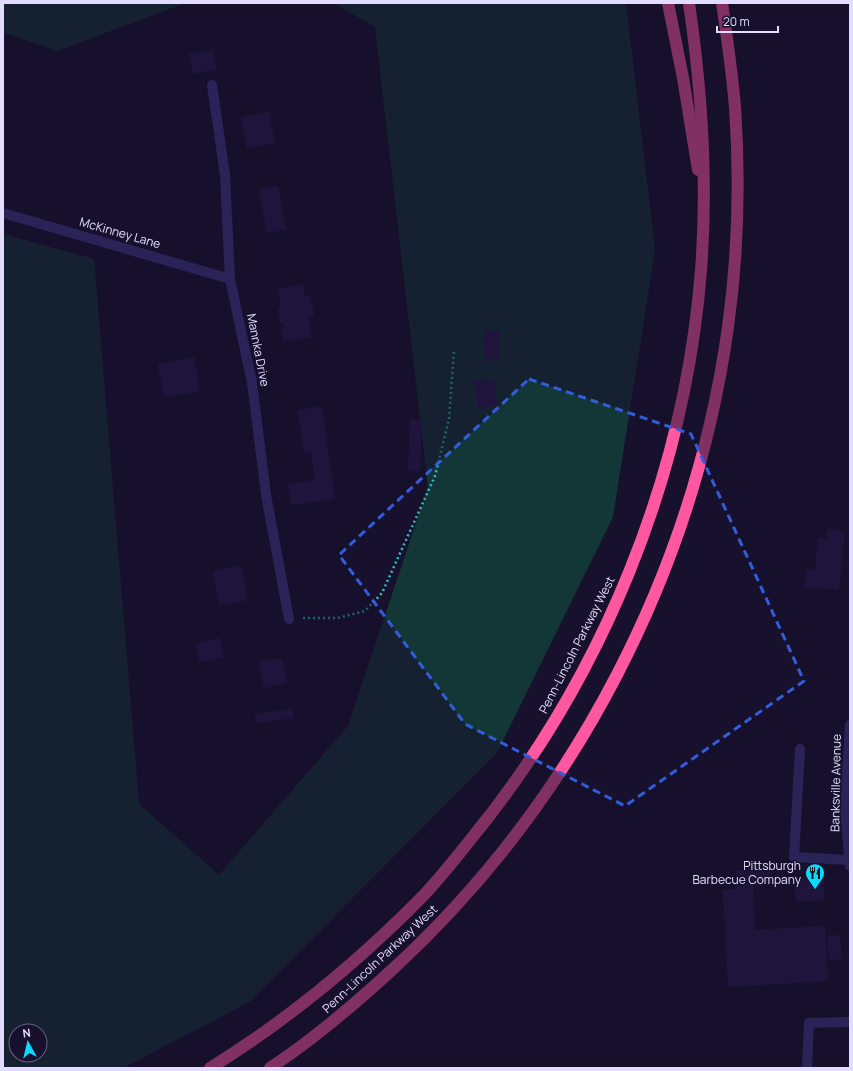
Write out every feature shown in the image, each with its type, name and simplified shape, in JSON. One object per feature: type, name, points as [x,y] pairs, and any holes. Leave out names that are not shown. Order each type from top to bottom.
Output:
[{"type":"highway","points":[[668,3],[695,146],[704,217]]},
{"type":"highway","name":"Penn-Lincoln Parkway West","points":[[210,1068],[266,1032],[310,998],[356,959],[425,894],[495,810],[525,768],[554,722],[601,635],[645,530],[661,481],[677,423],[696,323],[704,217],[704,163],[702,109],[697,56],[689,3]]},
{"type":"highway","name":"Penn-Lincoln Parkway West","points":[[270,1068],[330,1024],[378,983],[449,915],[489,868],[552,786],[582,739],[634,642],[657,590],[676,541],[708,431],[729,320],[736,234],[737,162],[735,107],[722,3]]},
{"type":"street","name":"Mannka Drive","points":[[212,85],[225,175],[230,279],[252,383],[266,495],[289,619]]},
{"type":"street","name":"McKinney Lane","points":[[3,213],[230,279]]},
{"type":"street","name":"Banksville Avenue","points":[[850,725],[846,809],[850,866]]},
{"type":"street","points":[[800,749],[794,857],[850,860]]},
{"type":"street","points":[[807,1068],[810,1023],[850,1022]]},
{"type":"path","points":[[289,619],[338,618],[365,611],[382,593],[435,476],[448,419],[454,351]]},
{"type":"highlighted area","points":[[529,379],[691,434],[804,681],[625,806],[465,724],[339,555]]},
{"type":"green space","points":[[3,3],[185,3],[57,51],[3,32]]},
{"type":"green space","points":[[334,3],[626,3],[655,250],[613,517],[497,753],[249,1002],[123,1068],[3,1068],[3,234],[94,259],[139,804],[219,875],[348,726],[428,487],[375,27]]},
{"type":"building","points":[[213,50],[217,69],[193,74],[189,54]]},
{"type":"building","points":[[269,112],[275,143],[247,148],[241,117]]},
{"type":"building","points":[[278,186],[286,229],[267,233],[259,190]]},
{"type":"building","points":[[303,284],[305,296],[310,295],[314,315],[308,316],[312,337],[284,342],[281,327],[284,326],[283,323],[280,323],[278,309],[281,308],[278,289]]},
{"type":"building","points":[[483,331],[499,331],[500,359],[485,360]]},
{"type":"building","points":[[194,357],[200,391],[164,398],[158,364]]},
{"type":"building","points":[[494,379],[497,406],[478,408],[474,381]]},
{"type":"building","points":[[322,406],[335,499],[291,505],[288,484],[315,480],[311,452],[304,453],[298,410]]},
{"type":"building","points":[[410,419],[422,420],[420,471],[408,470]]},
{"type":"building","points":[[827,529],[845,531],[839,590],[804,587],[806,569],[815,570],[818,538],[827,539]]},
{"type":"building","points":[[241,565],[248,600],[219,605],[213,571]]},
{"type":"building","points":[[220,638],[224,657],[199,662],[196,643]]},
{"type":"building","points":[[282,658],[287,683],[264,688],[259,662]]},
{"type":"building","points":[[292,709],[293,718],[256,723],[255,714]]},
{"type":"building","points":[[771,869],[772,885],[753,887],[755,930],[825,926],[828,981],[728,987],[723,890],[737,889],[736,871]]},
{"type":"building","points":[[823,877],[825,900],[796,902],[794,879]]},
{"type":"building","points":[[840,935],[842,959],[829,960],[827,936]]},
{"type":"place","name":"Pittsburgh Barbecue Company","points":[[815,890]]}]
